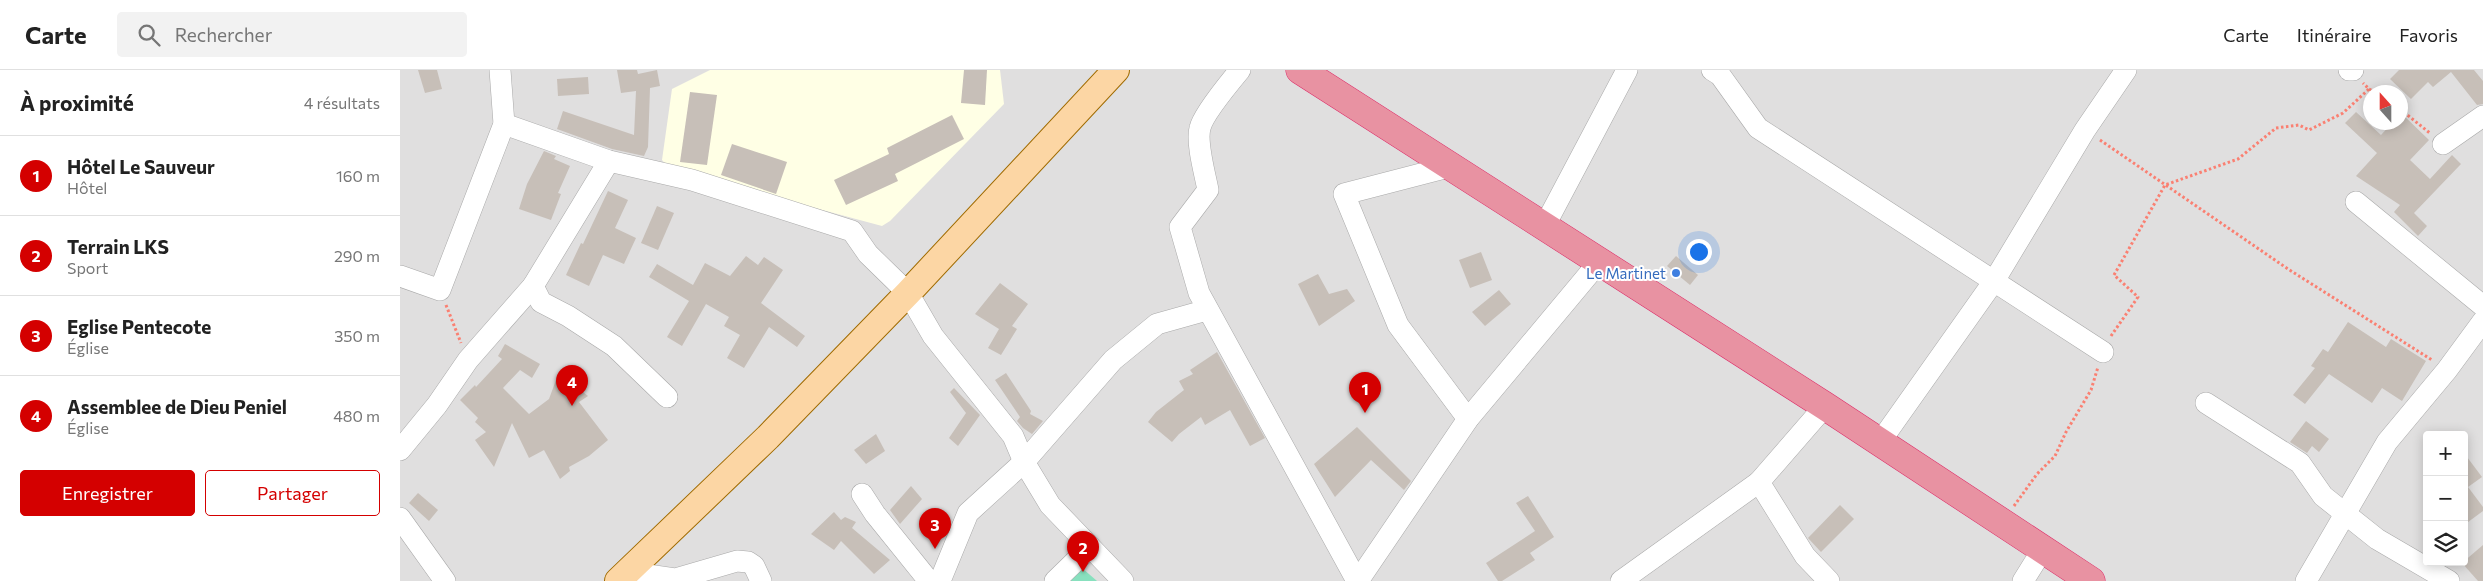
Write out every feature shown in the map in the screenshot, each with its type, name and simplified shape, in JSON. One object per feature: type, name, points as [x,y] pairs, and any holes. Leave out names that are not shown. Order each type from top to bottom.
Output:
[{"type":"highway","points":[[1300,70],[1825,406],[2091,581]]},
{"type":"main road","points":[[623,577],[768,437],[908,293],[1116,70]]},
{"type":"street","points":[[400,276],[440,290],[504,124],[500,70]]},
{"type":"street","points":[[1240,70],[1221,93],[1200,128],[1201,151],[1208,190],[1180,227],[1199,293],[1358,581],[1468,419],[1599,262]]},
{"type":"street","points":[[1544,227],[1627,70]]},
{"type":"street","points":[[1712,70],[1720,75],[1758,128],[2103,352]]},
{"type":"street","points":[[1880,442],[1994,281],[2085,130],[2126,70]]},
{"type":"street","points":[[2443,144],[2483,116]]},
{"type":"street","points":[[504,124],[609,161],[692,180],[852,232],[868,254],[908,293],[933,336],[1013,436],[1024,462],[1050,505],[1123,581]]},
{"type":"street","points":[[400,450],[437,405],[468,360],[533,286],[609,161]]},
{"type":"street","points":[[1452,166],[1344,194],[1398,325],[1468,419]]},
{"type":"street","points":[[2356,202],[2483,306]]},
{"type":"street","points":[[533,286],[541,302],[568,316],[614,346],[667,397]]},
{"type":"street","points":[[940,581],[968,513],[1024,462],[1113,360],[1157,324],[1208,310]]},
{"type":"street","points":[[2306,581],[2386,442],[2447,370],[2483,321]]},
{"type":"street","points":[[2206,402],[2300,463],[2323,496],[2343,514],[2377,539],[2449,581]]},
{"type":"street","points":[[1621,581],[1759,482],[1825,406]]},
{"type":"street","points":[[1759,482],[1782,516],[1805,556],[1829,581]]},
{"type":"street","points":[[862,494],[875,514],[929,581]]},
{"type":"street","points":[[400,518],[445,581]]},
{"type":"street","points":[[1055,581],[1090,547]]},
{"type":"street","points":[[2023,581],[2048,553]]},
{"type":"street","points":[[2041,581],[2048,553]]},
{"type":"street","points":[[623,577],[675,579],[737,561],[748,562],[754,566],[761,581]]},
{"type":"path","points":[[2351,71],[2365,85]]},
{"type":"path","points":[[2002,523],[2037,474],[2055,456],[2066,432],[2091,390],[2103,352],[2110,337],[2138,297],[2114,275],[2165,185],[2238,159],[2276,128],[2299,125],[2309,130],[2343,113],[2363,95]]},
{"type":"path","points":[[2408,116],[2443,144]]},
{"type":"path","points":[[2085,130],[2288,269],[2447,370]]},
{"type":"path","points":[[440,290],[468,360]]},
{"type":"shaded area","points":[[400,70],[2483,70],[2483,581],[400,581]]},
{"type":"shaded area","points":[[710,70],[1000,70],[1004,104],[890,221],[882,226],[670,169],[662,160],[672,89]]},
{"type":"green space","points":[[1082,568],[1097,581],[1070,581]]},
{"type":"building","points":[[418,70],[437,70],[442,89],[425,93]]},
{"type":"building","points":[[617,70],[637,70],[638,74],[657,70],[660,86],[650,88],[648,147],[644,156],[612,149],[557,129],[563,111],[634,135],[636,91],[621,93]]},
{"type":"building","points":[[964,70],[987,70],[985,105],[961,103]]},
{"type":"building","points":[[2399,70],[2474,70],[2483,81],[2483,104],[2477,105],[2451,72],[2433,87],[2428,82],[2411,99],[2408,96],[2408,85],[2396,85],[2390,79]]},
{"type":"building","points":[[588,77],[589,94],[558,96],[557,79]]},
{"type":"building","points":[[690,92],[717,95],[707,165],[680,162]]},
{"type":"building","points":[[2356,112],[2363,118],[2363,130],[2376,130],[2381,135],[2386,130],[2408,130],[2408,120],[2429,140],[2410,160],[2430,179],[2452,155],[2461,164],[2414,213],[2427,226],[2418,236],[2394,212],[2400,205],[2356,176],[2377,153],[2345,123]]},
{"type":"building","points":[[952,115],[964,139],[895,174],[898,181],[846,205],[834,180],[889,154],[887,148]]},
{"type":"building","points":[[732,144],[787,162],[776,194],[721,175]]},
{"type":"building","points":[[544,151],[556,156],[554,159],[570,166],[558,193],[561,194],[551,220],[519,209],[527,184]]},
{"type":"building","points":[[608,191],[628,200],[615,228],[636,238],[624,264],[603,255],[589,286],[566,275]]},
{"type":"building","points":[[657,206],[674,213],[658,250],[641,243]]},
{"type":"building","points":[[1481,252],[1492,280],[1470,288],[1459,260]]},
{"type":"building","points":[[746,256],[758,265],[764,257],[783,270],[761,303],[805,336],[797,347],[769,327],[744,368],[727,358],[740,335],[724,326],[729,317],[706,304],[682,346],[667,337],[689,301],[649,277],[657,264],[693,285],[705,263],[730,276]]},
{"type":"building","points":[[1676,256],[1698,275],[1690,285],[1667,266]]},
{"type":"building","points":[[1318,274],[1329,294],[1347,289],[1355,301],[1319,326],[1298,284]]},
{"type":"building","points":[[1000,283],[1028,304],[1012,326],[1017,329],[1001,355],[988,348],[999,329],[975,314]]},
{"type":"building","points":[[1499,290],[1511,304],[1485,326],[1472,312]]},
{"type":"building","points":[[2348,322],[2386,347],[2391,339],[2426,361],[2402,401],[2382,388],[2372,403],[2329,374],[2305,404],[2293,395],[2315,368],[2311,366],[2323,349],[2328,352]]},
{"type":"building","points":[[505,344],[540,364],[532,378],[520,370],[503,388],[529,414],[549,399],[556,380],[578,388],[588,396],[579,402],[608,440],[589,456],[569,467],[570,471],[560,479],[544,450],[529,458],[512,423],[494,467],[475,440],[486,432],[475,422],[478,418],[460,400],[475,385],[476,387],[502,359],[498,356]]},
{"type":"building","points":[[1217,352],[1265,438],[1250,446],[1230,410],[1205,425],[1201,417],[1172,442],[1148,422],[1156,412],[1184,390],[1179,381],[1193,374],[1190,370]]},
{"type":"building","points":[[1006,373],[1031,411],[1030,414],[1043,421],[1032,434],[1017,421],[1020,417],[995,380]]},
{"type":"building","points":[[954,388],[980,415],[958,446],[949,438],[966,413],[950,392]]},
{"type":"building","points":[[2306,421],[2329,439],[2319,452],[2312,446],[2307,453],[2290,442]]},
{"type":"building","points":[[1357,427],[1411,481],[1404,490],[1371,460],[1335,497],[1314,464]]},
{"type":"building","points":[[876,434],[885,451],[866,464],[854,450]]},
{"type":"building","points":[[2468,458],[2482,477],[2468,487]]},
{"type":"building","points":[[911,486],[922,499],[900,524],[890,510]]},
{"type":"building","points":[[2468,487],[2483,507],[2483,511],[2468,522]]},
{"type":"building","points":[[418,493],[438,510],[429,521],[409,503]]},
{"type":"building","points":[[1528,496],[1554,537],[1530,553],[1535,560],[1502,581],[1498,581],[1486,563],[1535,531],[1516,503]]},
{"type":"building","points":[[1840,505],[1854,519],[1821,552],[1808,538]]},
{"type":"building","points":[[834,512],[841,520],[845,517],[856,522],[852,528],[890,560],[874,574],[841,541],[834,550],[811,534]]},
{"type":"building","points":[[2483,545],[2483,581],[2478,581],[2465,566],[2468,566],[2468,558]]},
{"type":"place","name":"Le Martinet","points":[[1676,273]]},
{"type":"place","name":"Assemblee de Dieu Peniel","points":[[572,406]]},
{"type":"place","name":"Hôtel Le Sauveur","points":[[1365,413]]},
{"type":"place","name":"Eglise Pentecote","points":[[935,549]]},
{"type":"place","name":"Terrain LKS","points":[[1083,572]]}]
